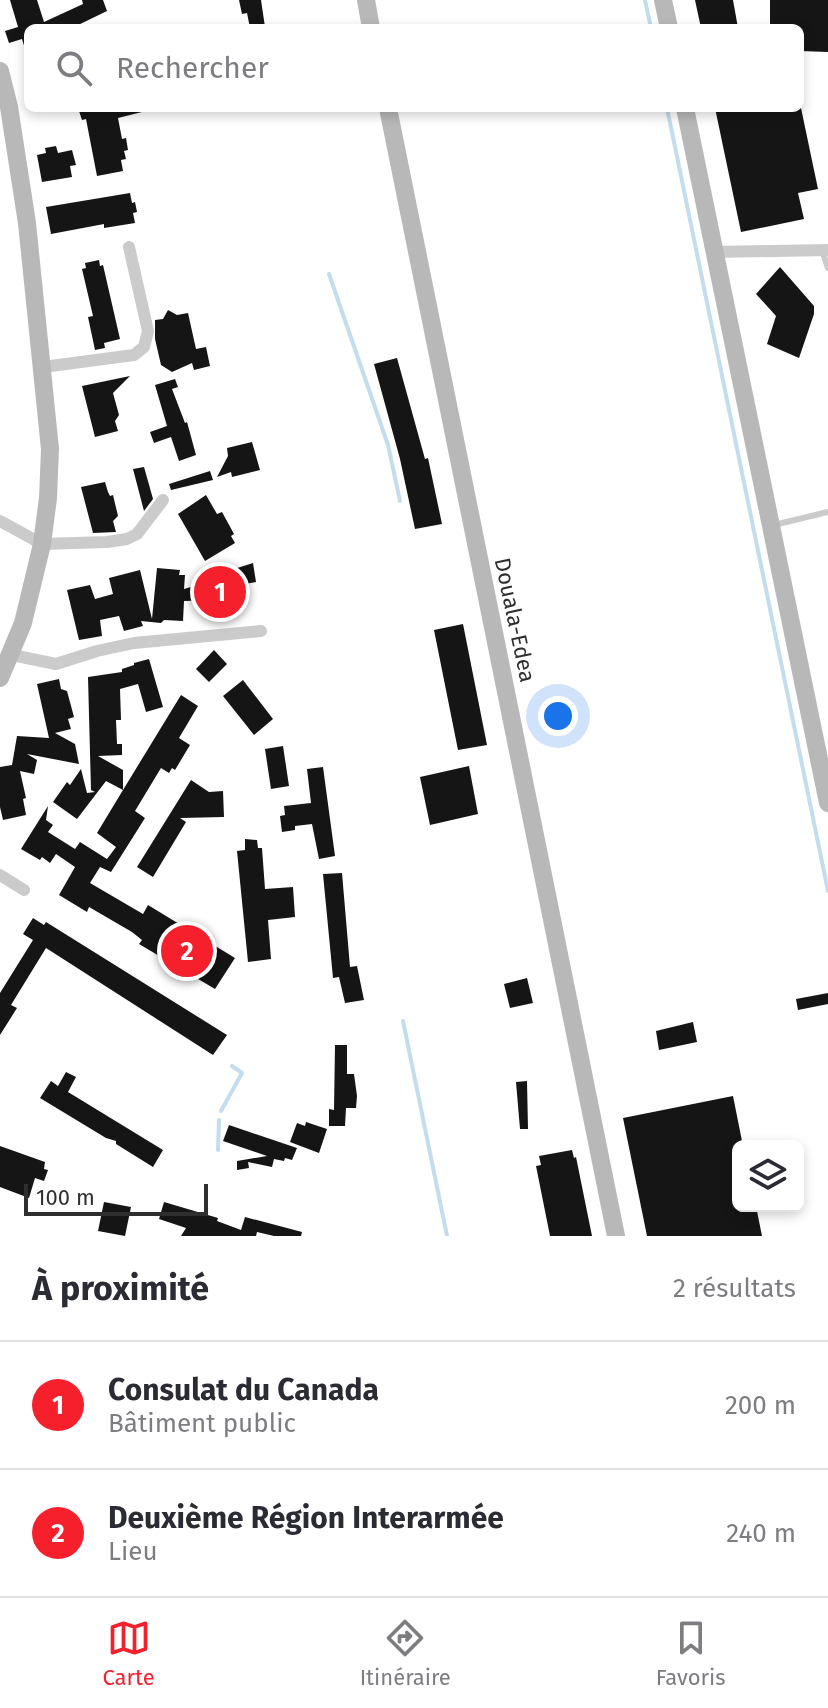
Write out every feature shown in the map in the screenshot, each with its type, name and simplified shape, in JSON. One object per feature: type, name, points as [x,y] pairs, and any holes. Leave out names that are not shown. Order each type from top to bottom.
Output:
[{"type":"main road","points":[[366,0],[370,24]]},
{"type":"main road","points":[[663,0],[668,24]]},
{"type":"main road","points":[[0,71],[9,107],[27,223],[50,449],[42,544],[23,623],[0,678]]},
{"type":"main road","name":"Douala-Edea","points":[[389,112],[616,1236]]},
{"type":"main road","points":[[686,112],[828,803]]},
{"type":"street","points":[[43,367],[134,355],[144,347],[148,331],[129,247]]},
{"type":"street","points":[[714,252],[825,250]]},
{"type":"street","points":[[0,521],[42,544],[127,539],[147,525],[163,500]]},
{"type":"street","points":[[12,655],[56,664],[134,643],[261,631]]},
{"type":"street","points":[[0,875],[24,890]]},
{"type":"lane","points":[[825,250],[828,268]]},
{"type":"lane","points":[[771,526],[828,512]]},
{"type":"building","points":[[10,0],[37,0],[44,22],[83,4],[82,0],[103,0],[107,11],[80,24],[24,24],[24,46],[22,39],[9,43],[5,31],[18,27]]},
{"type":"building","points":[[239,0],[261,0],[265,24],[249,24],[247,13],[242,14]]},
{"type":"building","points":[[695,0],[733,0],[737,24],[700,24]]},
{"type":"building","points":[[770,0],[828,0],[828,52],[804,51],[804,24],[770,24]]},
{"type":"building","points":[[79,112],[142,112],[118,118],[122,139],[126,138],[128,150],[124,151],[126,159],[121,160],[123,171],[97,176],[86,119],[82,120]]},
{"type":"building","points":[[716,112],[802,112],[818,189],[798,193],[804,219],[741,232]]},
{"type":"building","points":[[56,146],[58,153],[72,150],[76,165],[70,166],[72,177],[42,182],[37,155],[46,153],[45,148]]},
{"type":"building","points":[[130,193],[137,212],[133,213],[135,223],[104,228],[104,224],[51,234],[46,207]]},
{"type":"building","points":[[99,260],[100,266],[103,265],[120,339],[104,343],[105,348],[95,350],[88,317],[93,316],[82,269],[86,268],[85,263]]},
{"type":"building","points":[[780,267],[814,306],[799,358],[767,344],[776,316],[756,294]]},
{"type":"building","points":[[168,310],[177,315],[188,313],[196,349],[206,347],[210,366],[194,370],[192,363],[172,372],[161,365],[155,339],[155,320],[163,319]]},
{"type":"building","points":[[397,358],[425,459],[428,458],[442,524],[415,529],[374,364]]},
{"type":"building","points":[[130,376],[113,393],[119,415],[115,421],[118,431],[95,437],[82,386]]},
{"type":"building","points":[[175,379],[178,387],[172,389],[187,422],[196,455],[179,461],[171,437],[154,443],[150,432],[167,426],[155,385]]},
{"type":"building","points":[[252,442],[260,470],[232,477],[231,472],[217,477],[228,456],[227,448]]},
{"type":"building","points":[[144,467],[153,499],[144,511],[133,469]]},
{"type":"building","points":[[210,471],[213,480],[171,490],[169,484]]},
{"type":"building","points":[[105,482],[110,496],[113,495],[118,516],[113,521],[116,532],[93,533],[81,487]]},
{"type":"building","points":[[206,495],[217,514],[222,512],[234,534],[231,536],[235,543],[205,561],[178,514]]},
{"type":"building","points":[[253,563],[256,582],[240,585],[241,610],[215,611],[215,600],[184,601],[183,621],[141,621],[143,626],[124,631],[119,616],[100,620],[102,636],[79,640],[67,590],[90,585],[95,599],[113,594],[109,578],[140,570],[152,619],[157,568],[180,570],[179,575],[185,575],[184,589],[215,580],[232,581],[231,570]]},
{"type":"building","points":[[463,624],[487,745],[458,750],[434,630]]},
{"type":"building","points":[[214,650],[227,664],[209,682],[196,669]]},
{"type":"building","points":[[149,659],[163,707],[146,712],[138,684],[120,689],[121,720],[116,720],[117,744],[122,744],[122,755],[98,756],[123,770],[123,790],[106,781],[77,819],[53,802],[81,769],[87,793],[95,792],[91,790],[88,677],[122,672],[134,663]]},
{"type":"building","points":[[59,679],[61,689],[67,691],[74,717],[68,719],[71,729],[55,733],[75,744],[79,764],[27,754],[37,760],[34,774],[20,771],[26,815],[3,820],[0,767],[12,765],[17,736],[49,738],[37,684]]},
{"type":"building","points":[[243,680],[273,719],[254,735],[223,696]]},
{"type":"building","points":[[181,695],[198,706],[179,738],[190,745],[175,770],[172,768],[169,773],[161,768],[135,811],[145,818],[111,872],[100,867],[90,883],[143,914],[148,905],[235,958],[215,989],[139,944],[142,940],[132,932],[89,907],[87,912],[59,895],[75,867],[56,854],[50,863],[21,849],[48,806],[46,820],[53,825],[48,832],[75,849],[80,842],[107,859],[116,847],[97,833]]},
{"type":"building","points":[[283,746],[289,786],[271,789],[265,749]]},
{"type":"building","points":[[469,766],[478,814],[430,825],[420,777]]},
{"type":"building","points":[[323,767],[335,856],[319,859],[312,824],[295,826],[295,830],[282,832],[280,816],[285,815],[284,806],[311,803],[307,769]]},
{"type":"building","points":[[191,780],[209,792],[223,791],[224,817],[180,818],[186,822],[153,877],[137,867]]},
{"type":"building","points":[[245,839],[257,840],[258,848],[262,848],[265,889],[293,887],[295,917],[268,920],[271,959],[248,962],[237,851],[245,850]]},
{"type":"building","points":[[342,873],[350,967],[357,966],[364,1000],[345,1003],[339,977],[333,978],[323,874]]},
{"type":"building","points":[[33,918],[44,925],[46,922],[227,1035],[213,1055],[46,948],[11,1005],[17,1008],[0,1035],[0,993],[33,940],[23,934]]},
{"type":"building","points":[[527,978],[533,1003],[510,1008],[504,984]]},
{"type":"building","points":[[828,993],[828,1004],[798,1010],[796,999]]},
{"type":"building","points":[[693,1022],[697,1042],[659,1050],[656,1031]]},
{"type":"building","points":[[335,1045],[347,1045],[347,1074],[354,1074],[357,1096],[356,1108],[346,1108],[345,1126],[329,1126],[329,1109],[334,1110]]},
{"type":"building","points":[[66,1072],[76,1077],[68,1092],[163,1150],[153,1167],[116,1144],[116,1141],[40,1098],[51,1081],[58,1086]]},
{"type":"building","points":[[527,1081],[528,1129],[520,1129],[516,1082]]},
{"type":"building","points":[[733,1096],[742,1140],[732,1140],[732,1212],[757,1212],[762,1236],[647,1236],[623,1118]]},
{"type":"building","points":[[306,1122],[327,1129],[319,1153],[290,1142],[297,1123],[305,1126]]},
{"type":"building","points":[[229,1125],[297,1148],[292,1160],[274,1159],[272,1167],[248,1162],[249,1168],[237,1170],[237,1161],[267,1156],[223,1141]]},
{"type":"building","points":[[0,1146],[45,1162],[44,1169],[48,1170],[44,1181],[35,1178],[29,1198],[0,1187]]},
{"type":"building","points":[[572,1150],[592,1236],[550,1236],[536,1166],[541,1165],[539,1156]]},
{"type":"building","points":[[104,1202],[131,1207],[125,1236],[98,1231]]},
{"type":"building","points":[[164,1202],[218,1218],[217,1221],[241,1230],[245,1217],[302,1232],[301,1236],[274,1236],[257,1232],[256,1236],[181,1236],[186,1228],[159,1219]]},
{"type":"waterway","points":[[645,0],[650,24]]},
{"type":"waterway","points":[[668,112],[828,891]]},
{"type":"waterway","points":[[329,274],[388,445],[400,501]]},
{"type":"waterway","points":[[403,1021],[447,1236]]},
{"type":"waterway","points":[[221,1111],[242,1073],[232,1066]]},
{"type":"waterway","points":[[218,1150],[219,1120]]},
{"type":"place","name":"Consulat du Canada","points":[[220,592]]},
{"type":"place","name":"Deuxième Région Interarmée","points":[[187,951]]}]
